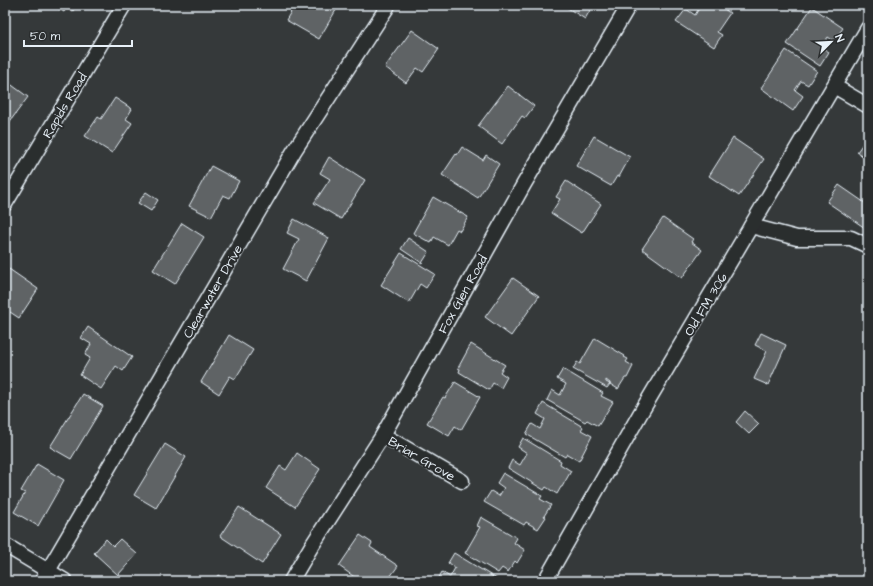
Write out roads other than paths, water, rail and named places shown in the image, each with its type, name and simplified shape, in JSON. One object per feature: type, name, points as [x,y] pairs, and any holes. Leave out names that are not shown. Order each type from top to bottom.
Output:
[{"type":"street","name":"Rapids Road","points":[[5,204],[124,5]]},
{"type":"street","name":"Clearwater Drive","points":[[45,576],[294,151],[388,5]]},
{"type":"street","name":"Fox Glen Road","points":[[291,581],[311,547],[383,435],[524,184],[629,5]]},
{"type":"street","name":"Old FM 306","points":[[544,581],[640,414],[868,28]]},
{"type":"street","points":[[834,86],[868,106]]},
{"type":"street","points":[[751,226],[797,238],[851,238],[868,246]]},
{"type":"street","name":"Briar Grove","points":[[383,435],[462,481]]},
{"type":"street","points":[[5,545],[45,576],[65,581]]}]
